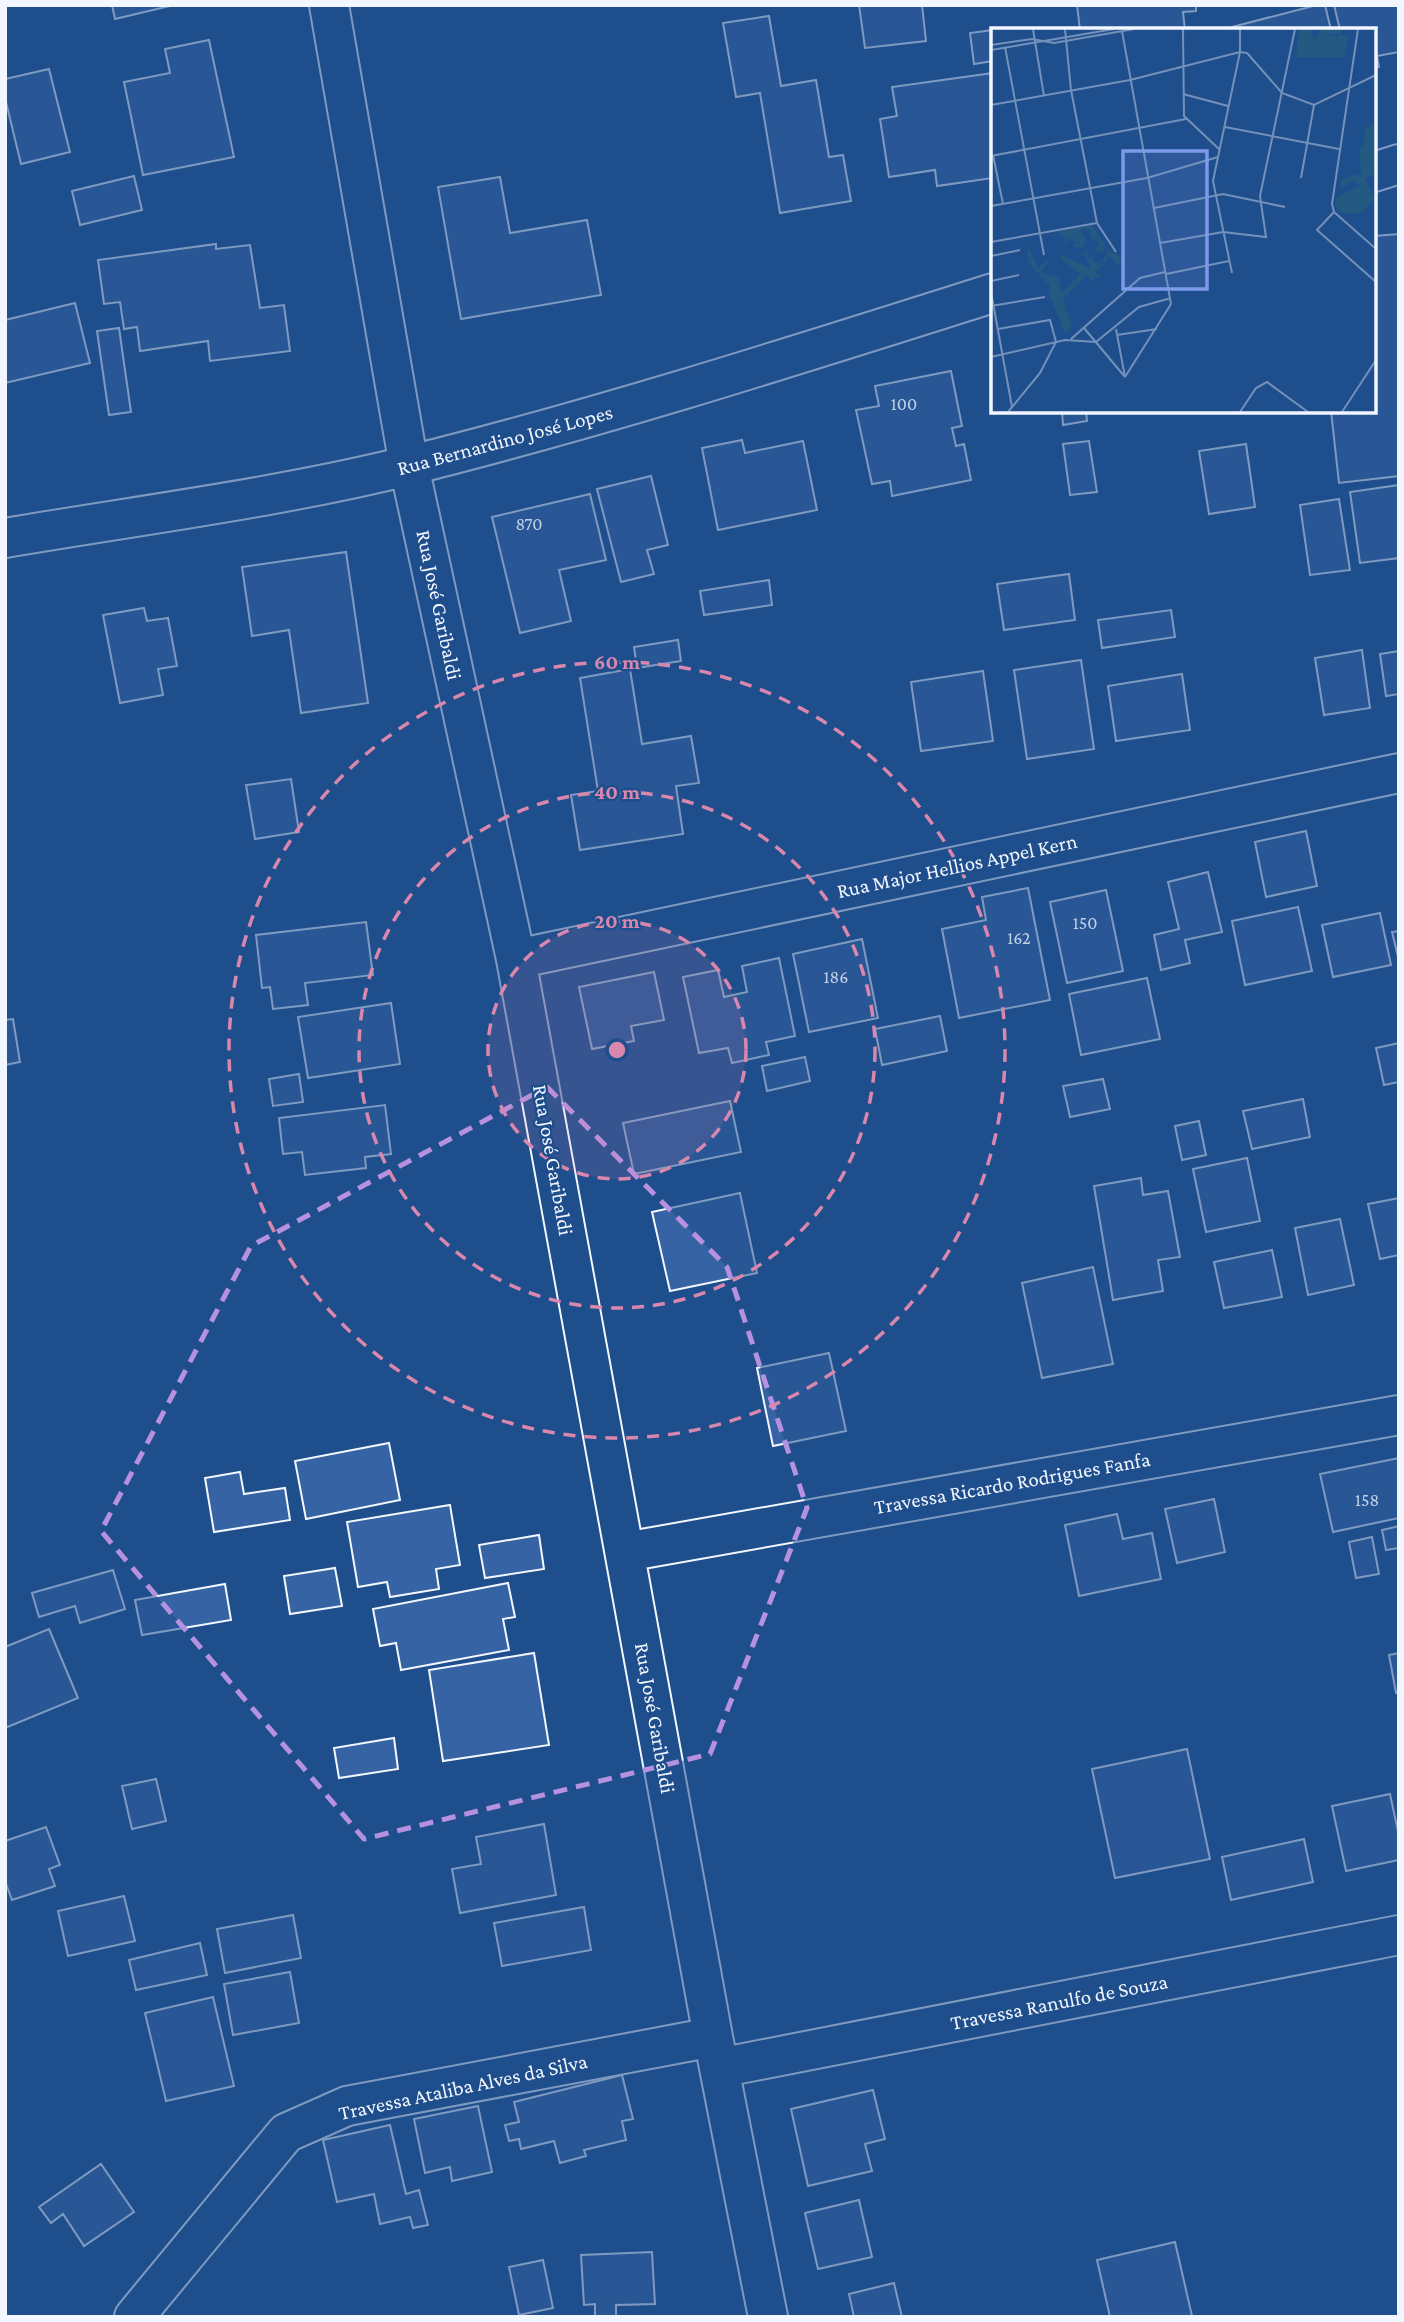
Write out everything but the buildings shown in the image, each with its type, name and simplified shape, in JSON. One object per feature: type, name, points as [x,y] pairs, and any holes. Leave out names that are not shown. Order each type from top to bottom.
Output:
[{"type":"street","name":"Rua José Garibaldi","points":[[329,5],[409,466],[516,959],[716,2053],[768,2317]]},
{"type":"street","points":[[1376,171],[1399,164]]},
{"type":"street","name":"Rua Bernardino José Lopes","points":[[5,538],[304,488],[409,466],[647,402],[991,294]]},
{"type":"street","name":"Rua Major Hellios Appel Kern","points":[[516,959],[1399,773]]},
{"type":"street","name":"Travessa Ricardo Rodrigues Fanfa","points":[[625,1552],[1399,1415]]},
{"type":"street","name":"Travessa Ranulfo de Souza","points":[[716,2053],[1399,1935]]},
{"type":"street","name":"Travessa Ataliba Alves da Silva","points":[[134,2317],[286,2133],[348,2106],[716,2053]]},
{"type":"highlighted area","points":[[547,1087],[727,1267],[807,1508],[710,1754],[364,1839],[101,1531],[251,1246]]}]
